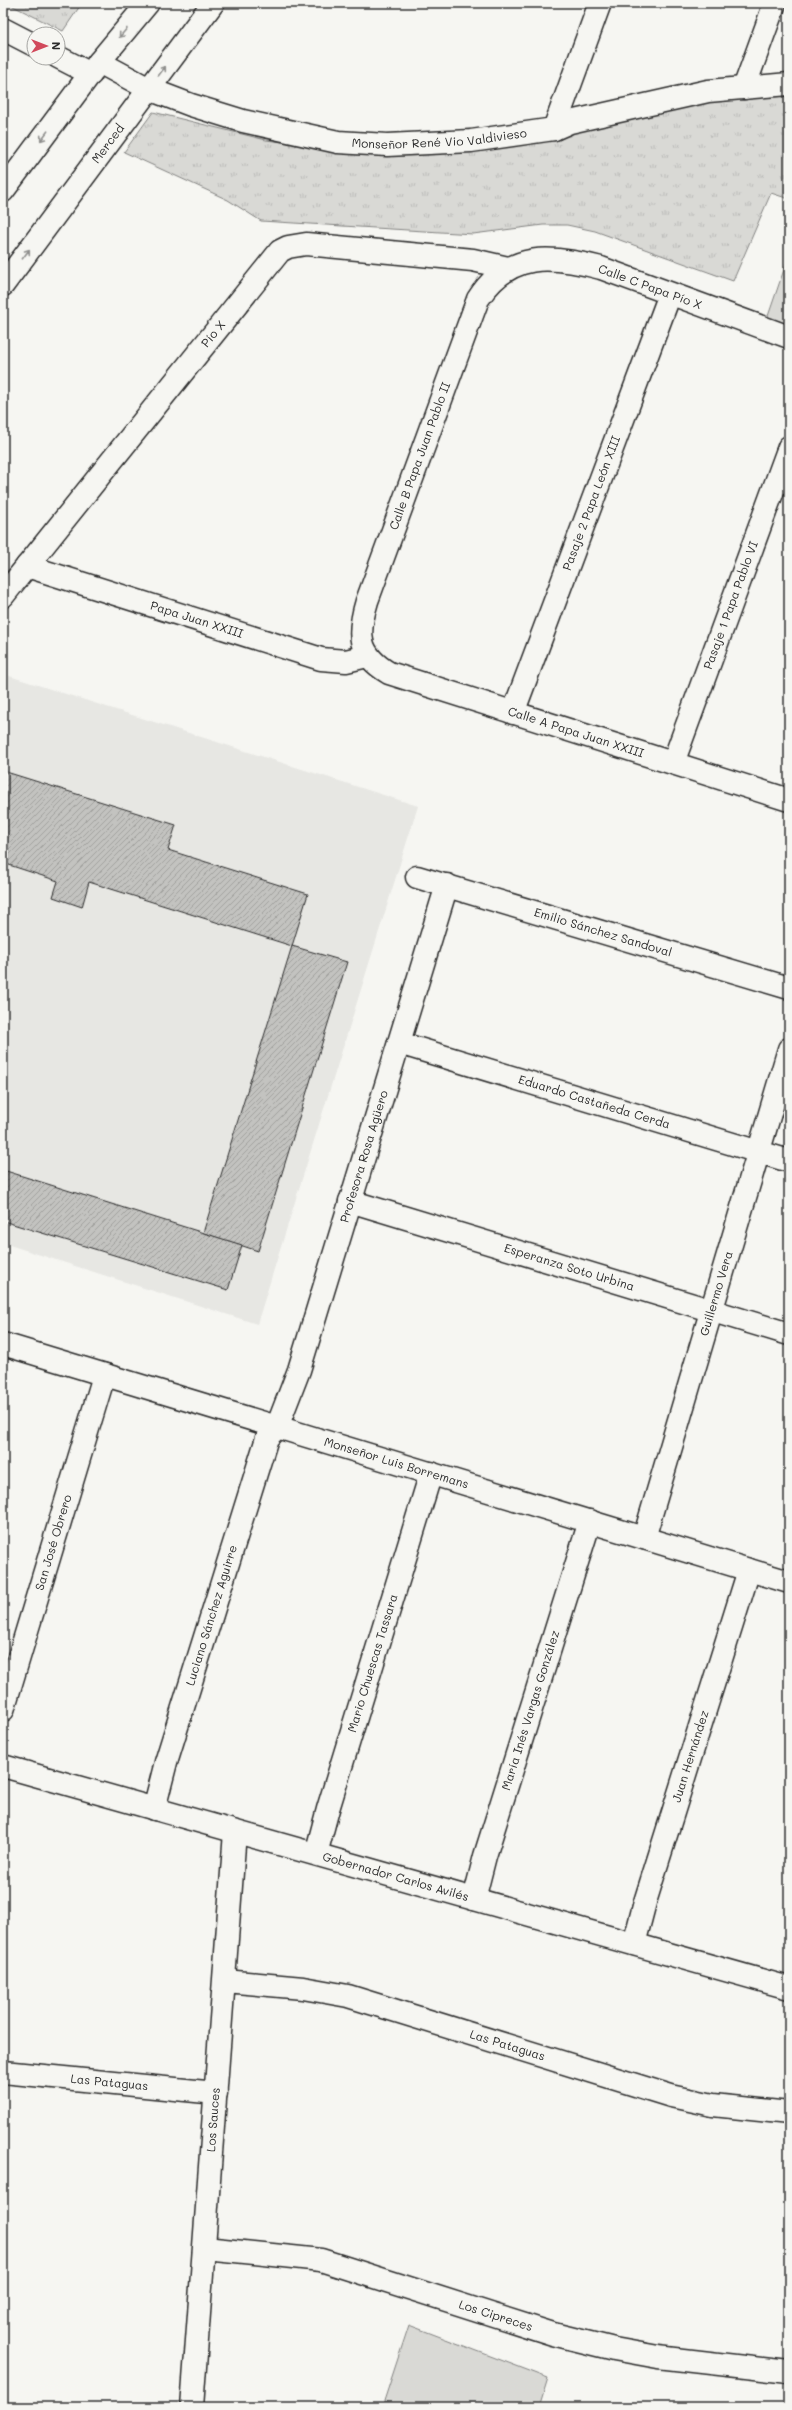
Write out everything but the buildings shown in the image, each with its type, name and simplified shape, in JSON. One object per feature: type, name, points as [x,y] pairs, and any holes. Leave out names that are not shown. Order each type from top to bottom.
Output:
[{"type":"street","points":[[3,192],[95,68],[148,3]]},
{"type":"street","name":"Merced","points":[[3,285],[213,3]]},
{"type":"street","points":[[554,129],[600,3]]},
{"type":"street","points":[[744,88],[775,3]]},
{"type":"street","points":[[3,29],[26,41]]},
{"type":"street","name":"Monseñor René Vio Valdivieso","points":[[66,59],[95,68],[149,89],[243,121],[338,142],[387,145],[430,144],[479,140],[554,129],[570,122],[708,91],[789,84]]},
{"type":"street","name":"Pío X","points":[[3,596],[280,251],[288,247],[306,244],[472,260],[508,268]]},
{"type":"street","name":"Calle C Papa Pío X","points":[[508,268],[538,260],[575,261],[601,268],[789,337]]},
{"type":"street","name":"Calle B Papa Juan Pablo II","points":[[367,656],[362,642],[362,628],[367,601],[478,299],[492,281],[508,268]]},
{"type":"street","name":"Pasaje 2 Papa León XIII","points":[[513,713],[670,294]]},
{"type":"street","name":"Pasaje 1 Papa Pablo VI","points":[[673,763],[789,447]]},
{"type":"street","name":"Papa Juan XXIII","points":[[27,566],[321,659],[346,661],[367,656]]},
{"type":"street","name":"Calle A Papa Juan XXIII","points":[[367,656],[379,667],[400,677],[789,800]]},
{"type":"street","name":"Emilio Sánchez Sandoval","points":[[417,877],[789,988]]},
{"type":"street","name":"Profesora Rosa Agüero","points":[[278,1427],[299,1370],[447,885]]},
{"type":"street","name":"Eduardo Castañeda Cerda","points":[[399,1043],[789,1161]]},
{"type":"street","name":"Guillermo Vera","points":[[644,1538],[710,1310],[789,1049]]},
{"type":"street","name":"Esperanza Soto Urbina","points":[[350,1201],[789,1334]]},
{"type":"street","name":"Monseñor Luis Borremans","points":[[3,1344],[789,1582]]},
{"type":"street","name":"San José Obrero","points":[[3,1710],[102,1379],[106,1375]]},
{"type":"street","name":"Luciano Sánchez Aguirre","points":[[154,1809],[166,1762],[266,1438],[278,1427]]},
{"type":"street","name":"Mario Chuescas Tassara","points":[[316,1854],[328,1809],[431,1473]]},
{"type":"street","name":"María Inés Vargas González","points":[[474,1899],[485,1856],[590,1521]]},
{"type":"street","name":"Juan Hernández","points":[[634,1944],[645,1902],[749,1570]]},
{"type":"street","name":"Gobernador Carlos Avilés","points":[[3,1766],[789,1988]]},
{"type":"street","name":"Los Sauces","points":[[192,2407],[235,1832]]},
{"type":"street","name":"Las Pataguas","points":[[224,1981],[303,1988],[348,1996],[671,2096],[712,2105],[789,2113]]},
{"type":"street","name":"Las Pataguas","points":[[3,2072],[216,2094]]},
{"type":"street","name":"Los Cipreces","points":[[205,2248],[321,2260],[552,2334],[614,2349],[658,2357],[789,2372]]},
{"type":"shaded area","points":[[3,674],[418,806],[257,1324],[3,1243]]},
{"type":"green space","points":[[7,3],[82,3],[66,27],[53,26]]},
{"type":"green space","points":[[789,96],[789,199],[771,193],[733,281],[595,231],[567,225],[543,225],[473,234],[261,221],[228,200],[124,152],[153,112],[266,140],[364,152],[719,100]]},
{"type":"green space","points":[[789,255],[789,330],[766,322]]},
{"type":"green space","points":[[409,2325],[548,2378],[539,2407],[401,2407],[384,2401]]}]
